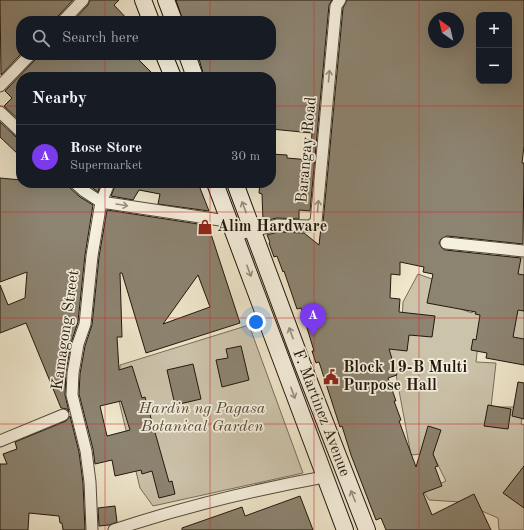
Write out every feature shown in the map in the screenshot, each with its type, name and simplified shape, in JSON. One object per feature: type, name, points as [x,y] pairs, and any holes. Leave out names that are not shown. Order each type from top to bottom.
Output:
[{"type":"main road","points":[[143,0],[149,16]]},
{"type":"main road","points":[[166,0],[172,16]]},
{"type":"main road","points":[[166,60],[171,72]]},
{"type":"main road","points":[[189,60],[193,72]]},
{"type":"main road","name":"F. Martinez Avenue","points":[[217,188],[345,530]]},
{"type":"main road","name":"F. Martinez Avenue","points":[[237,188],[367,530]]},
{"type":"main road","points":[[323,472],[340,461]]},
{"type":"street","points":[[68,16],[83,0]]},
{"type":"street","name":"Barangay Road","points":[[235,234],[277,225],[310,226],[316,222],[336,6],[340,0]]},
{"type":"street","points":[[0,86],[25,60]]},
{"type":"street","points":[[0,112],[16,127]]},
{"type":"street","points":[[81,188],[101,202],[220,220],[229,218]]},
{"type":"street","name":"Kamagong Street","points":[[92,530],[90,482],[86,451],[72,395],[73,373],[77,351],[85,324],[92,256],[101,202],[107,188]]},
{"type":"street","points":[[446,243],[524,251]]},
{"type":"street","points":[[0,442],[63,415]]},
{"type":"street","points":[[114,530],[163,514],[323,472]]},
{"type":"green space","points":[[524,250],[524,350],[479,336],[476,362],[496,363],[491,407],[524,407],[521,424],[524,425],[524,530],[499,530],[498,518],[461,502],[429,500],[423,491],[446,481],[432,453],[411,455],[395,369],[379,346],[401,342],[403,302],[418,274],[449,285],[452,306],[472,313],[484,295],[498,284],[498,254]]},
{"type":"green space","name":"Hardin ng Pagasa Botanical Garden","points":[[249,325],[303,473],[153,506],[140,488],[119,401],[120,365]]},
{"type":"building","points":[[0,0],[73,0],[58,16],[16,16],[16,59],[1,75]]},
{"type":"building","points":[[90,0],[119,0],[114,5],[124,16],[78,16],[88,5]]},
{"type":"building","points":[[176,0],[332,0],[329,5],[310,211],[299,210],[299,219],[277,218],[263,221],[262,194],[259,193],[260,188],[276,188],[276,154],[287,155],[287,158],[310,160],[312,133],[276,129],[276,72],[203,72],[199,60],[276,60],[276,16],[181,16]]},
{"type":"building","points":[[347,0],[524,0],[524,146],[522,163],[524,163],[523,244],[447,236],[441,239],[439,243],[445,250],[521,258],[518,274],[524,275],[524,311],[518,310],[513,337],[524,339],[524,365],[486,358],[487,353],[471,350],[473,339],[476,340],[480,315],[475,314],[476,312],[427,303],[433,274],[423,272],[424,267],[400,262],[400,275],[391,274],[390,298],[400,299],[399,312],[435,316],[432,337],[409,335],[407,351],[389,349],[397,375],[388,378],[401,420],[399,421],[416,467],[428,426],[441,430],[433,454],[438,466],[435,467],[442,486],[423,493],[432,515],[474,494],[491,530],[386,530],[381,518],[376,520],[351,455],[342,426],[340,427],[319,362],[316,363],[312,351],[314,351],[301,308],[297,309],[284,271],[283,272],[277,256],[274,257],[267,235],[278,232],[304,233],[319,245],[321,227],[323,223],[343,8]]},
{"type":"building","points":[[35,60],[139,60],[151,72],[23,72]]},
{"type":"building","points":[[16,80],[16,117],[4,106],[12,98],[5,91]]},
{"type":"building","points":[[0,122],[16,137],[16,152],[0,137]]},
{"type":"building","points":[[0,178],[16,180],[16,188],[70,188],[80,197],[93,205],[85,255],[78,322],[71,343],[66,372],[65,395],[69,412],[67,409],[61,408],[26,323],[0,333],[0,285],[8,305],[25,298],[27,272],[0,282]]},
{"type":"building","points":[[93,188],[99,188],[98,192]]},
{"type":"building","points":[[114,188],[200,188],[209,211],[158,204],[160,194],[139,190],[133,200],[111,196]]},
{"type":"building","points":[[107,210],[211,226],[210,231],[240,323],[146,353],[122,273],[120,273],[122,337],[117,337],[119,370],[132,366],[142,398],[145,397],[169,482],[172,481],[175,494],[159,498],[152,471],[142,474],[141,470],[115,476],[112,460],[95,464],[93,449],[79,394],[80,374],[85,346],[92,325],[99,257]],"holes":[[[198,275],[210,307],[163,324]],[[121,401],[130,430],[107,436],[100,406]]]},
{"type":"building","points":[[241,346],[249,380],[222,387],[216,360],[228,358],[226,349]]},
{"type":"building","points":[[193,364],[201,399],[175,405],[167,370]]},
{"type":"building","points":[[518,382],[524,383],[524,419],[512,416]]},
{"type":"building","points":[[488,405],[511,409],[508,429],[484,426]]},
{"type":"building","points":[[70,416],[79,452],[83,483],[85,530],[63,530],[59,516],[29,513],[28,530],[0,530],[0,464],[7,464],[3,454],[17,449],[15,442],[66,421]]},
{"type":"building","points":[[524,466],[524,508],[503,493]]},
{"type":"building","points":[[300,496],[313,530],[182,530],[182,528],[242,507],[245,516]]},
{"type":"building","points":[[115,506],[117,522],[99,526],[98,508]]},
{"type":"place","name":"Alim Hardware","points":[[205,227]]},
{"type":"place","name":"Rose Store","points":[[313,336]]},
{"type":"place","name":"Block 19-B Multi Purpose Hall","points":[[331,377]]}]
